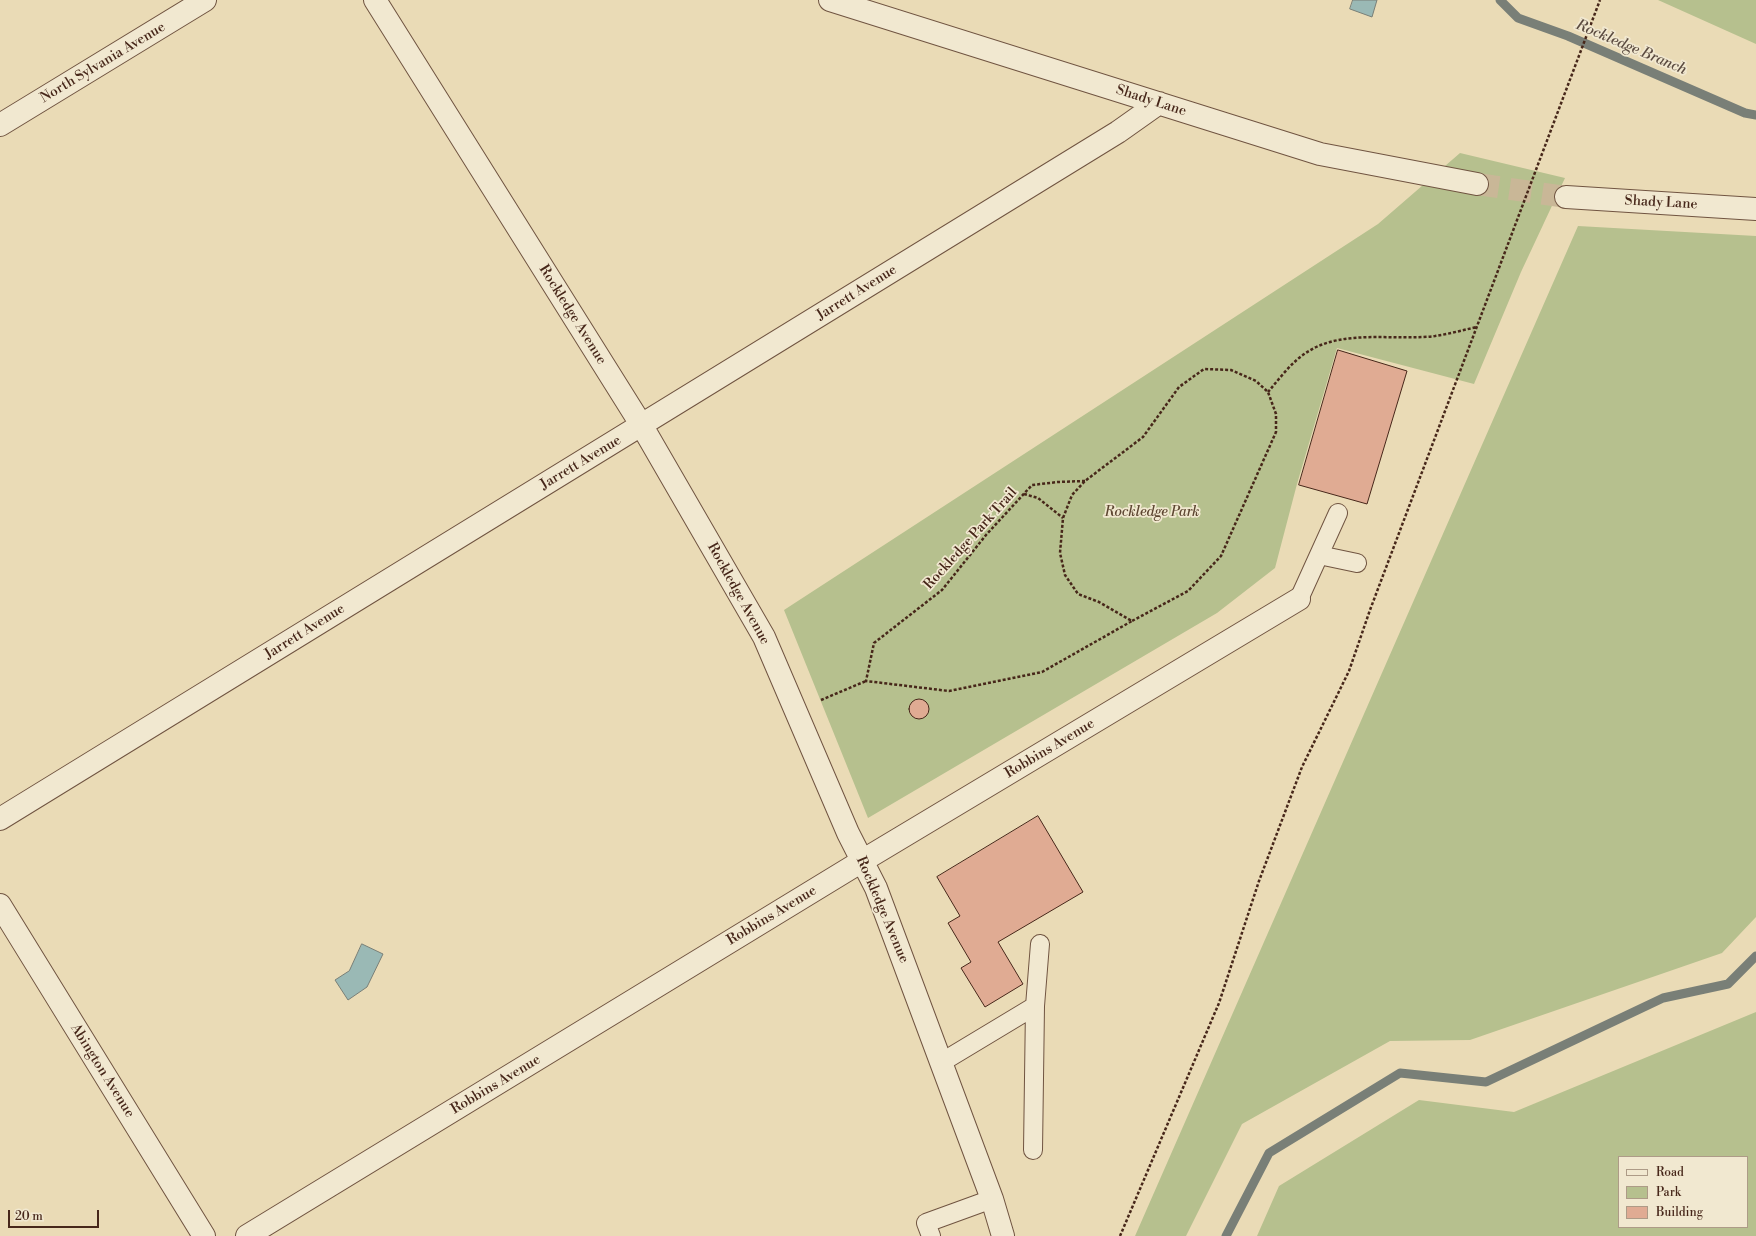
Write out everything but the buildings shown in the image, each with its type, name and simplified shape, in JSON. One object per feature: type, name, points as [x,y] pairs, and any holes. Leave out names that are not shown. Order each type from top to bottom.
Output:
[{"type":"street","name":"North Sylvania Avenue","points":[[0,125],[205,0]]},
{"type":"street","name":"Rockledge Avenue","points":[[375,0],[642,426],[764,637],[848,833],[876,888],[992,1199],[1003,1236]]},
{"type":"street","name":"Shady Lane","points":[[830,0],[1320,154],[1477,184]]},
{"type":"street","name":"Jarrett Avenue","points":[[0,819],[642,426],[1111,136],[1159,103]]},
{"type":"street","name":"Shady Lane","points":[[1566,197],[1756,209]]},
{"type":"street","name":"Robbins Avenue","points":[[247,1236],[862,861],[1299,600]]},
{"type":"street","name":"Abington Avenue","points":[[0,905],[204,1236]]},
{"type":"lane","points":[[1299,600],[1338,513]]},
{"type":"lane","points":[[1319,555],[1358,563]]},
{"type":"lane","points":[[1033,1150],[1035,1006],[1040,944]]},
{"type":"lane","points":[[942,1062],[1035,1006]]},
{"type":"lane","points":[[931,1236],[926,1223],[992,1199]]},
{"type":"path","points":[[1120,1236],[1219,1003],[1260,881],[1302,767],[1349,671],[1370,610],[1478,327],[1600,0]]},
{"type":"path","points":[[1268,392],[1285,373],[1309,351],[1329,343],[1358,337],[1435,336],[1478,327]]},
{"type":"path","points":[[796,711],[866,681],[948,691],[1042,672],[1188,591],[1221,556],[1276,432],[1276,414],[1268,392],[1256,381],[1231,370],[1204,369],[1179,388],[1143,437],[1085,481],[1072,495],[1063,518],[1060,553],[1064,574],[1078,594],[1100,602],[1132,621]]},
{"type":"path","name":"Rockledge Park Trail","points":[[866,681],[874,643],[942,590],[986,535],[1032,485],[1085,481]]},
{"type":"path","points":[[1023,494],[1038,498],[1063,518]]},
{"type":"green space","points":[[1658,0],[1756,0],[1756,44]]},
{"type":"green space","name":"Rockledge Park","points":[[1460,153],[1565,178],[1521,272],[1474,384],[1337,348],[1297,484],[1275,568],[1217,613],[868,818],[784,610],[1378,224]]},
{"type":"green space","points":[[1578,226],[1756,236],[1756,917],[1722,953],[1470,1040],[1390,1041],[1242,1124],[1186,1236],[1135,1236]]},
{"type":"green space","points":[[1756,1012],[1756,1236],[1257,1236],[1279,1186],[1419,1100],[1514,1112]]},
{"type":"water","points":[[1353,0],[1377,0],[1372,17],[1350,9]]},
{"type":"water","points":[[362,944],[383,954],[367,987],[348,1000],[335,980],[349,971]]},
{"type":"waterway","name":"Rockledge Branch","points":[[1500,0],[1518,18],[1568,36],[1745,113],[1756,115]]},
{"type":"waterway","points":[[1226,1236],[1269,1153],[1400,1073],[1486,1082],[1663,998],[1728,984],[1756,956]]},
{"type":"tunnel","points":[[1477,184],[1566,197]]}]
